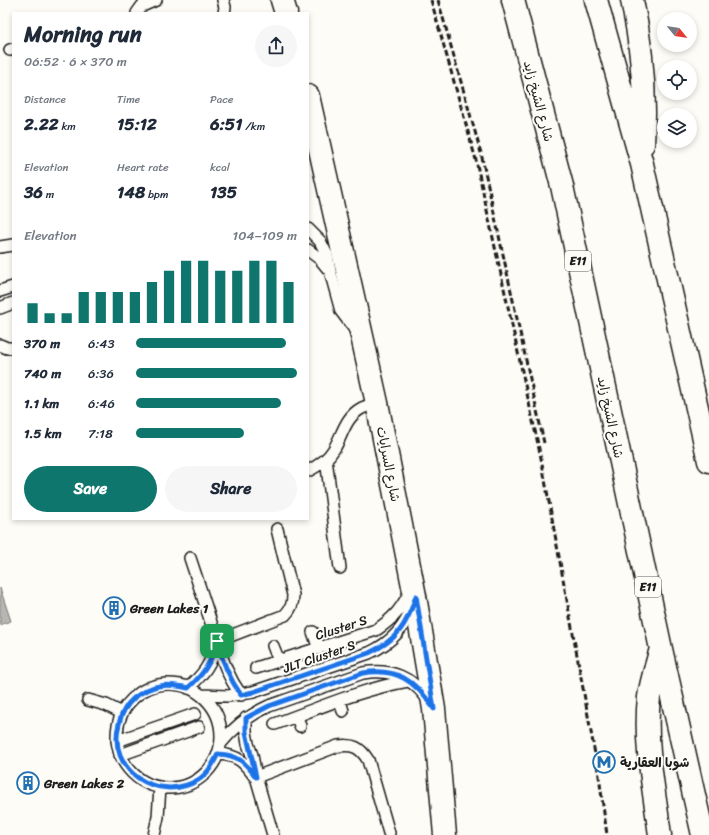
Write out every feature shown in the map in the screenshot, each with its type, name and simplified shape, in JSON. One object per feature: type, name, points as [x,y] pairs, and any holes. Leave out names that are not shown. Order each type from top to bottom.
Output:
[{"type":"main road","points":[[282,0],[286,12]]},
{"type":"main road","name":"شارع الشيخ زايد","points":[[513,0],[562,186],[661,649],[703,835]]},
{"type":"main road","points":[[596,0],[642,164],[709,461]]},
{"type":"main road","points":[[632,0],[643,73],[644,103],[642,164]]},
{"type":"main road","name":"شارع السرايات","points":[[309,100],[377,403],[414,590],[434,709],[445,835]]},
{"type":"main road","points":[[660,835],[650,759],[648,716],[649,697],[661,649]]},
{"type":"lane","points":[[138,12],[142,6],[156,0]]},
{"type":"lane","points":[[223,0],[225,7],[224,12]]},
{"type":"lane","points":[[309,100],[311,129],[309,139]]},
{"type":"lane","points":[[309,230],[320,241],[327,256],[341,311],[351,326],[362,337]]},
{"type":"lane","points":[[0,247],[4,245],[12,245]]},
{"type":"lane","points":[[309,251],[330,271]]},
{"type":"lane","points":[[0,291],[12,286]]},
{"type":"lane","points":[[0,308],[12,303]]},
{"type":"lane","points":[[0,345],[7,348],[12,348]]},
{"type":"lane","points":[[309,470],[326,459],[334,450],[347,422],[353,415],[362,408],[377,403]]},
{"type":"lane","points":[[326,459],[340,568]]},
{"type":"lane","points":[[217,641],[284,616],[290,610],[293,595],[276,529]]},
{"type":"lane","points":[[190,558],[217,641],[220,656],[232,683],[241,695]]},
{"type":"lane","name":"Cluster S","points":[[256,668],[370,632],[389,621],[399,611],[414,590]]},
{"type":"lane","name":"JLT Cluster S","points":[[202,695],[241,695],[355,658],[383,646],[395,636],[404,625],[411,611],[414,590]]},
{"type":"lane","points":[[313,632],[319,649]]},
{"type":"lane","points":[[188,688],[208,667],[214,654],[217,641]]},
{"type":"lane","points":[[274,646],[279,661]]},
{"type":"lane","name":"JLT Cluster S","points":[[220,749],[220,725],[214,709],[202,695],[188,688],[173,684],[158,685],[143,691],[131,701],[122,713],[118,728],[117,741],[120,755],[128,768],[138,779],[153,786],[168,789],[184,786],[199,779],[211,768],[220,749],[237,726],[246,718],[269,706],[363,673],[375,671],[388,672],[408,681],[418,688],[434,709]]},
{"type":"lane","points":[[275,724],[298,721],[341,706],[379,687],[408,681]]},
{"type":"lane","points":[[88,700],[106,705],[122,713]]},
{"type":"lane","points":[[117,741],[195,714]]},
{"type":"lane","points":[[246,718],[246,732],[256,777],[274,835]]},
{"type":"lane","points":[[120,755],[199,727]]},
{"type":"lane","points":[[256,777],[338,746],[347,745],[356,747],[363,752],[368,760],[389,833]]},
{"type":"lane","points":[[220,749],[240,759],[256,777]]},
{"type":"lane","points":[[154,835],[158,817],[160,788]]},
{"type":"shaded area","points":[[0,588],[11,621],[0,625]]},
{"type":"railway","points":[[431,0],[476,160],[541,458],[599,776],[607,835]]},
{"type":"railway","points":[[438,0],[481,153],[544,443]]},
{"type":"place","name":"Green Lakes 1","points":[[114,608]]},
{"type":"place","name":"شوبا العقارية","points":[[604,762]]},
{"type":"place","name":"Green Lakes 2","points":[[28,783]]},
{"type":"route","points":[[416,596],[434,709],[418,688],[402,677],[388,672],[375,671],[363,673],[269,706],[246,718],[248,744],[252,755],[256,777],[240,759],[229,754],[218,754],[211,768],[199,779],[184,786],[168,789],[160,788],[138,779],[128,768],[120,755],[118,748],[118,728],[122,713],[131,701],[143,691],[158,685],[173,684],[188,688],[208,667],[214,654],[217,641],[220,656],[226,670],[232,683],[241,695],[369,653],[383,646],[395,636],[404,625],[416,596]]}]
